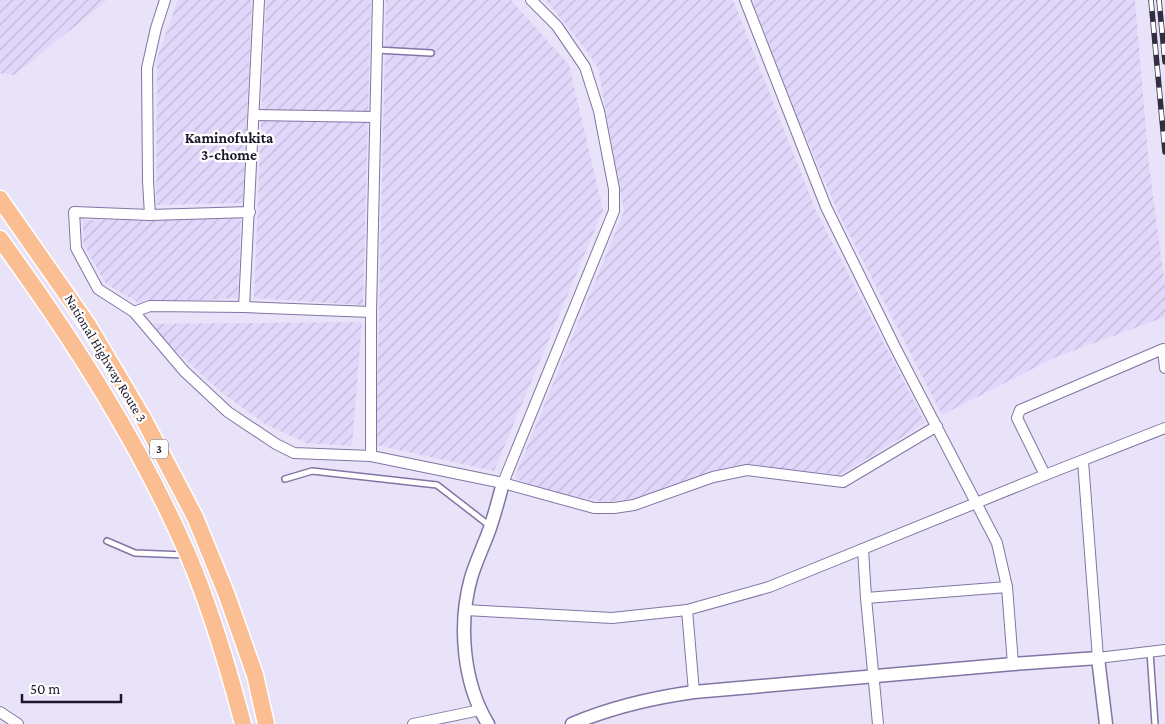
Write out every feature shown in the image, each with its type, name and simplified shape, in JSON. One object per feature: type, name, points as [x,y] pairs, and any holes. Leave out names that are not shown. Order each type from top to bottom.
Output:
[{"type":"highway","name":"National Highway Route 3","points":[[0,199],[88,324],[143,418],[195,517],[226,593],[255,675],[266,724]]},
{"type":"highway","name":"National Highway Route 3","points":[[0,239],[63,329],[123,426],[188,555],[232,681],[243,724]]},
{"type":"street","points":[[150,216],[147,68],[156,28],[165,0]]},
{"type":"street","points":[[244,307],[259,0]]},
{"type":"street","points":[[371,456],[371,312],[378,0]]},
{"type":"street","points":[[488,724],[480,710],[471,682],[465,648],[466,610],[471,579],[503,483],[614,212],[614,189],[599,111],[585,67],[557,26],[531,0]]},
{"type":"street","points":[[745,0],[826,207],[896,349],[997,543],[1007,587],[1013,664]]},
{"type":"street","points":[[254,115],[376,117]]},
{"type":"street","points":[[250,212],[150,216],[74,212],[76,248],[98,289],[134,312],[184,371],[228,412],[276,444],[294,453],[371,456],[503,483],[594,508],[614,508],[634,505],[713,477],[746,470],[843,482],[937,426]]},
{"type":"street","points":[[134,312],[150,306],[244,307],[371,312]]},
{"type":"street","points":[[1045,475],[1017,418],[1020,410],[1163,348],[1165,368]]},
{"type":"street","points":[[466,610],[612,618],[687,610],[769,587],[1165,428]]},
{"type":"street","points":[[1083,461],[1098,658],[1106,724]]},
{"type":"street","points":[[863,549],[878,724]]},
{"type":"street","points":[[866,598],[1007,587]]},
{"type":"street","points":[[687,610],[694,692]]},
{"type":"street","points":[[572,724],[599,719],[653,697],[873,676],[1098,658],[1165,650]]},
{"type":"street","points":[[413,724],[480,710]]},
{"type":"street","points":[[0,712],[18,724]]},
{"type":"lane","points":[[377,50],[431,53]]},
{"type":"lane","points":[[285,479],[312,471],[437,485],[490,526]]},
{"type":"lane","points":[[107,541],[136,553],[188,555]]},
{"type":"lane","points":[[1150,652],[1155,724]]},
{"type":"shaded area","points":[[0,0],[107,0],[15,75],[0,73]]},
{"type":"shaded area","points":[[178,0],[252,0],[243,203],[156,205],[157,58]]},
{"type":"shaded area","points":[[266,0],[371,0],[363,305],[254,298]]},
{"type":"shaded area","points":[[386,0],[511,0],[569,65],[603,210],[494,471],[376,445]]},
{"type":"shaded area","points":[[546,0],[733,0],[816,211],[925,423],[840,475],[748,464],[710,471],[632,499],[603,502],[546,490],[516,479],[515,476],[624,211],[598,68]]},
{"type":"shaded area","points":[[752,0],[1135,0],[1149,165],[1165,286],[1165,317],[1056,357],[942,415],[838,212],[796,114]]},
{"type":"shaded area","points":[[241,218],[238,298],[139,303],[106,284],[83,243],[83,220]]},
{"type":"shaded area","points":[[362,322],[352,446],[306,443],[265,424],[221,392],[146,324]]},
{"type":"railway","points":[[1151,0],[1165,152]]},
{"type":"railway","points":[[1159,0],[1165,62]]},
{"type":"district","name":"Kaminofukita 3-chome","points":[[229,146]]}]
